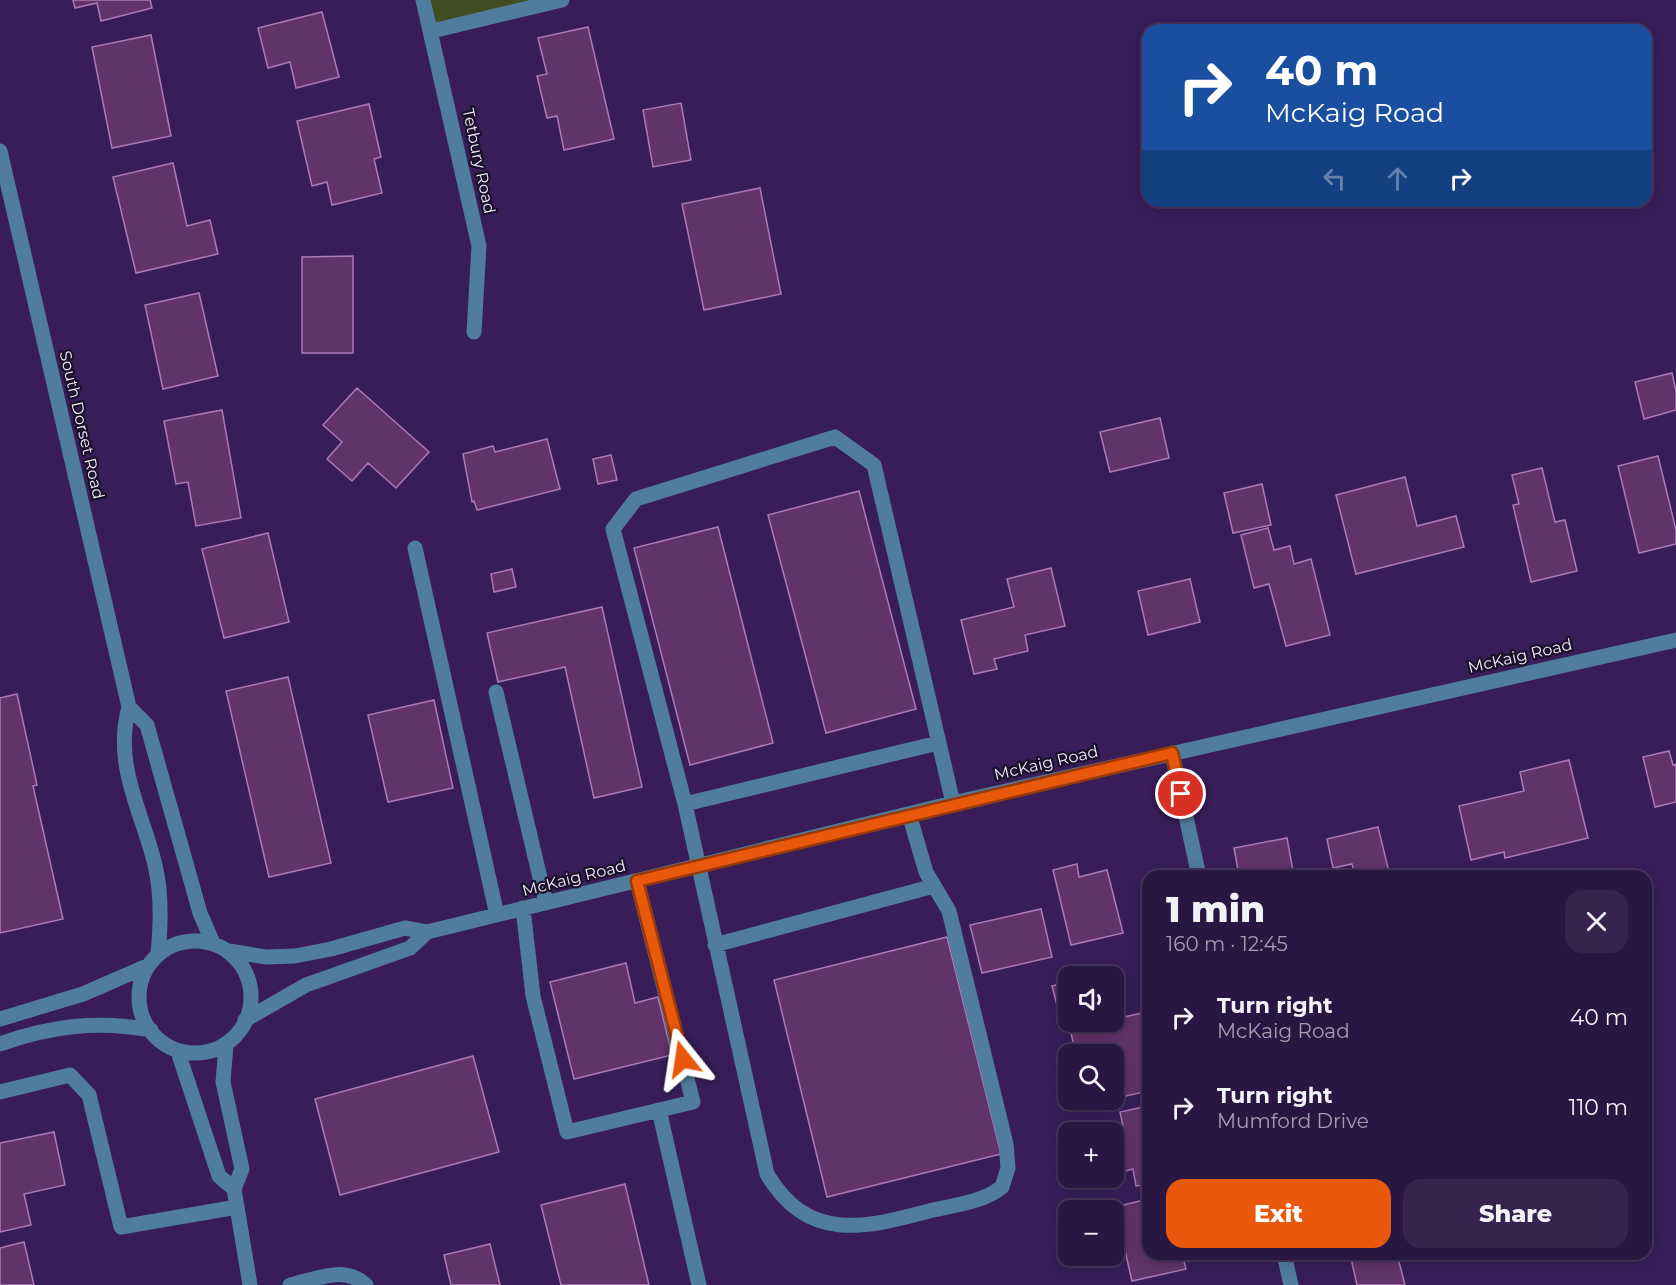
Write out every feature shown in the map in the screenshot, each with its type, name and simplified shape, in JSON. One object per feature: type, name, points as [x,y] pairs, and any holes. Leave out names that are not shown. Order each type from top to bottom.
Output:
[{"type":"street","name":"Tetbury Road","points":[[423,0],[432,31],[479,246],[474,332]]},
{"type":"street","points":[[432,31],[562,0]]},
{"type":"street","name":"South Dorset Road","points":[[0,151],[129,707],[122,732],[135,804],[155,865],[161,923],[158,953]]},
{"type":"street","points":[[909,814],[926,872],[948,911],[1006,1144],[1008,1168],[1002,1187],[986,1197],[882,1223],[852,1227],[827,1224],[779,1195],[767,1174],[685,804],[613,529],[636,499],[835,437],[874,465],[953,803]]},
{"type":"street","points":[[415,548],[497,915]]},
{"type":"street","name":"McKaig Road","points":[[229,951],[266,957],[295,956],[331,949],[405,928],[427,932],[953,803],[1676,640]]},
{"type":"street","points":[[496,692],[546,903]]},
{"type":"street","name":"South Dorset Road","points":[[129,707],[147,725],[193,888],[213,943]]},
{"type":"street","points":[[685,804],[938,743]]},
{"type":"street","points":[[1172,753],[1198,870]]},
{"type":"street","points":[[523,908],[533,996],[567,1132],[693,1102],[637,881]]},
{"type":"street","points":[[715,945],[934,886]]},
{"type":"street","name":"McKaig Road","points":[[245,1020],[306,985],[410,948],[427,932]]},
{"type":"street","points":[[0,1019],[83,994],[145,967],[158,953],[186,942],[213,943],[229,951],[243,965],[249,983],[250,1002],[245,1020],[236,1035],[226,1045],[207,1052],[178,1052],[161,1042],[151,1030],[139,999],[140,982],[145,967]]},
{"type":"street","points":[[0,1044],[30,1034],[91,1024],[119,1024],[151,1030]]},
{"type":"street","points":[[226,1045],[223,1082],[225,1102],[242,1169],[234,1189],[250,1285]]},
{"type":"street","points":[[178,1052],[219,1176],[234,1189]]},
{"type":"street","points":[[0,1092],[70,1075],[89,1095],[121,1227],[237,1207]]},
{"type":"street","points":[[659,1110],[699,1285]]},
{"type":"street","points":[[1285,1260],[1291,1285]]},
{"type":"street","points":[[290,1285],[342,1273],[355,1276],[366,1285]]},
{"type":"green space","points":[[423,0],[560,0],[432,31]]},
{"type":"building","points":[[73,0],[150,0],[152,8],[101,21],[97,3],[75,8]]},
{"type":"building","points":[[322,12],[339,77],[296,88],[290,62],[268,68],[258,28]]},
{"type":"building","points":[[588,27],[614,139],[564,150],[557,116],[547,118],[537,76],[547,74],[538,38]]},
{"type":"building","points":[[151,35],[171,136],[112,148],[92,47]]},
{"type":"building","points":[[681,103],[691,160],[653,167],[643,110]]},
{"type":"building","points":[[369,104],[381,157],[374,159],[382,193],[332,205],[327,182],[312,186],[297,121]]},
{"type":"building","points":[[173,163],[187,226],[210,220],[218,254],[136,273],[113,177]]},
{"type":"building","points":[[760,188],[781,294],[704,310],[682,204]]},
{"type":"building","points":[[353,256],[353,353],[302,353],[302,257]]},
{"type":"building","points":[[199,293],[218,376],[163,389],[145,305]]},
{"type":"building","points":[[1672,373],[1676,391],[1676,410],[1644,419],[1635,382]]},
{"type":"building","points":[[357,388],[429,452],[396,488],[368,463],[352,481],[327,459],[342,442],[323,425]]},
{"type":"building","points":[[222,410],[241,518],[196,526],[188,482],[176,484],[164,421]]},
{"type":"building","points":[[1160,418],[1169,458],[1110,472],[1100,432]]},
{"type":"building","points":[[547,439],[560,489],[477,510],[474,501],[472,502],[463,454],[493,446],[495,452]]},
{"type":"building","points":[[611,455],[617,480],[598,484],[593,459]]},
{"type":"building","points":[[1658,456],[1676,530],[1676,544],[1639,553],[1618,466]]},
{"type":"building","points":[[1542,468],[1555,522],[1565,520],[1577,571],[1531,582],[1513,505],[1519,504],[1512,475]]},
{"type":"building","points":[[1405,477],[1417,526],[1456,516],[1464,547],[1356,574],[1336,495]]},
{"type":"building","points":[[1262,484],[1271,525],[1233,533],[1224,493]]},
{"type":"building","points":[[859,491],[916,709],[826,733],[768,515]]},
{"type":"building","points":[[718,527],[773,743],[690,765],[634,548]]},
{"type":"building","points":[[1268,528],[1274,550],[1290,546],[1294,564],[1311,559],[1330,635],[1286,646],[1269,584],[1254,588],[1241,535]]},
{"type":"building","points":[[268,533],[289,622],[224,638],[202,549]]},
{"type":"building","points":[[1051,568],[1065,626],[1025,635],[1028,651],[994,659],[997,669],[974,674],[961,620],[1014,607],[1007,579]]},
{"type":"building","points":[[512,569],[516,587],[494,592],[491,574]]},
{"type":"building","points":[[1190,579],[1200,622],[1148,635],[1138,591]]},
{"type":"building","points":[[602,607],[642,787],[594,798],[565,667],[498,682],[487,633]]},
{"type":"building","points":[[288,677],[331,863],[269,877],[226,691]]},
{"type":"building","points":[[17,694],[37,785],[33,786],[63,919],[0,933],[0,698]]},
{"type":"building","points":[[434,700],[453,788],[388,802],[368,715]]},
{"type":"building","points":[[1669,751],[1673,765],[1676,764],[1676,802],[1655,807],[1643,757]]},
{"type":"building","points":[[1569,760],[1588,838],[1505,858],[1504,852],[1471,860],[1459,806],[1524,791],[1520,772]]},
{"type":"building","points":[[1378,827],[1389,870],[1354,870],[1352,864],[1333,868],[1327,839]]},
{"type":"building","points":[[1287,838],[1293,870],[1238,870],[1234,848]]},
{"type":"building","points":[[1077,864],[1079,877],[1107,870],[1123,933],[1071,945],[1053,870]]},
{"type":"building","points":[[1041,909],[1052,957],[982,973],[970,925]]},
{"type":"building","points":[[947,937],[1001,1154],[827,1197],[774,980]]},
{"type":"building","points":[[626,963],[635,1003],[658,997],[672,1055],[574,1079],[550,982]]},
{"type":"building","points":[[1058,984],[1058,1009],[1052,986]]},
{"type":"building","points":[[1142,1013],[1142,1092],[1124,1096],[1124,1044],[1074,1044],[1071,1032],[1124,1032],[1124,1017]]},
{"type":"building","points":[[473,1056],[499,1152],[340,1195],[315,1099]]},
{"type":"building","points":[[1142,1107],[1142,1185],[1136,1186],[1133,1169],[1124,1171],[1125,1136],[1124,1122],[1120,1112]]},
{"type":"building","points":[[54,1132],[65,1185],[24,1194],[31,1225],[0,1232],[0,1143]]},
{"type":"building","points":[[625,1184],[649,1285],[561,1285],[541,1205]]},
{"type":"building","points":[[1142,1200],[1142,1260],[1184,1260],[1186,1269],[1132,1281],[1124,1246],[1124,1205]]},
{"type":"building","points":[[24,1242],[34,1285],[0,1285],[0,1248]]},
{"type":"building","points":[[490,1244],[500,1285],[451,1285],[444,1255]]},
{"type":"building","points":[[1351,1260],[1399,1260],[1405,1285],[1357,1285]]},
{"type":"route","points":[[683,1059],[637,881],[909,814],[1172,753],[1181,794]]}]
